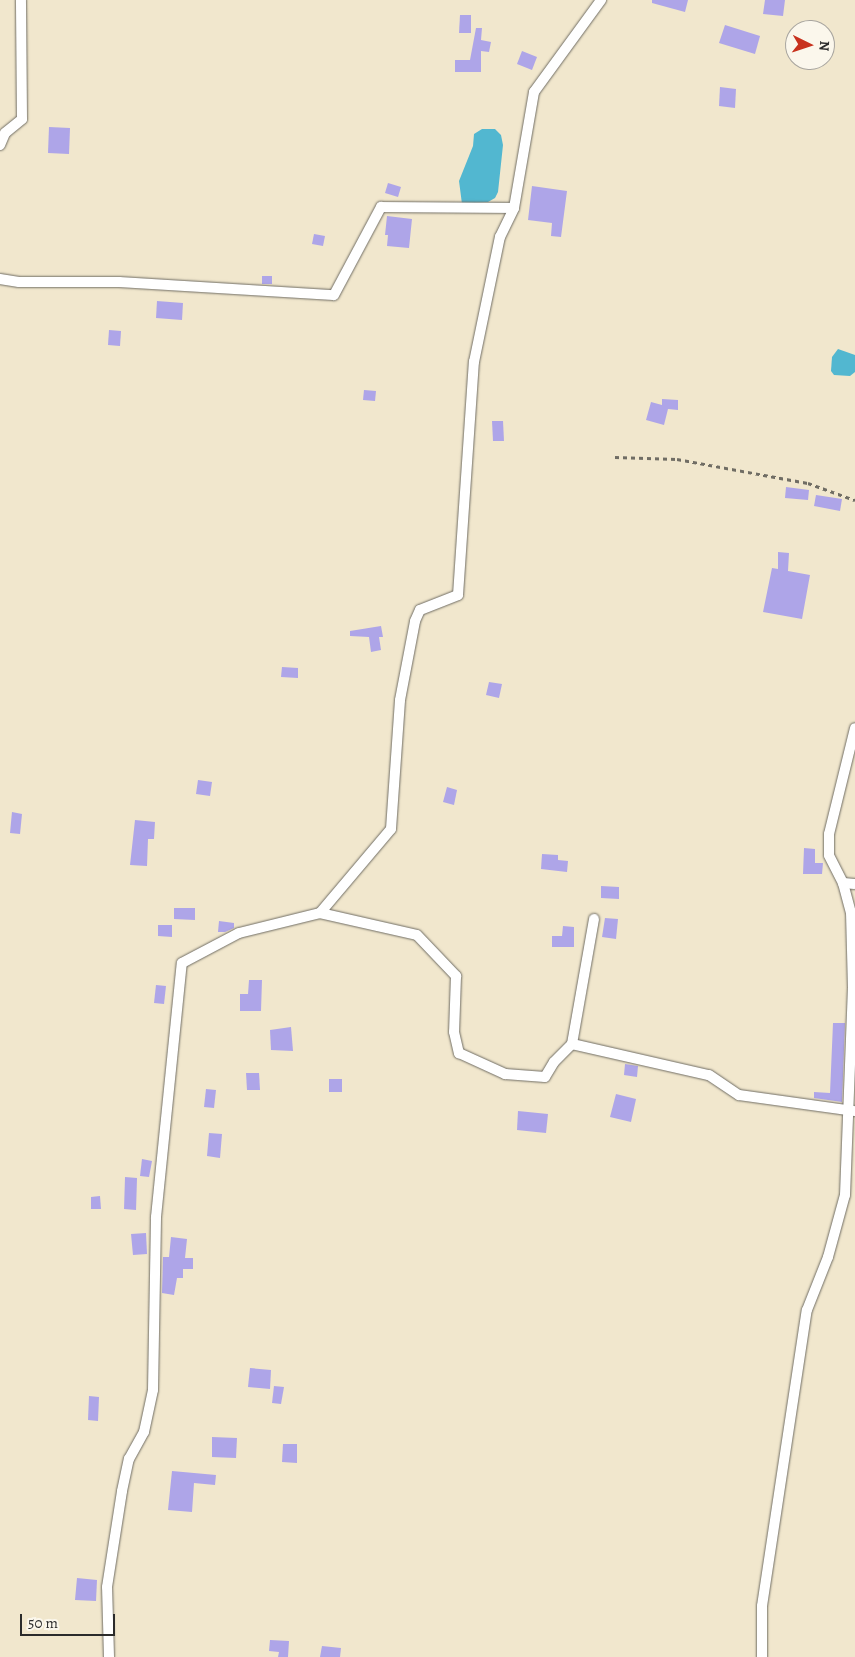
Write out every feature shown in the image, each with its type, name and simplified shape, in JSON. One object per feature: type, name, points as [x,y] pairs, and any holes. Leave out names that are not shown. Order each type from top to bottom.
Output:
[{"type":"street","points":[[0,145],[5,133],[22,119],[21,0]]},
{"type":"street","points":[[320,913],[391,829],[400,700],[416,621],[420,610],[458,595],[474,362],[500,237],[514,208],[534,92],[602,0]]},
{"type":"street","points":[[0,279],[19,282],[119,282],[334,296],[382,206],[514,208]]},
{"type":"street","points":[[762,1657],[762,1606],[807,1310],[828,1257],[845,1195],[852,1111],[853,988],[851,913],[843,883],[830,856],[829,834],[855,728]]},
{"type":"street","points":[[843,883],[855,884]]},
{"type":"street","points":[[109,1657],[107,1587],[122,1491],[129,1459],[144,1432],[153,1390],[156,1217],[182,962],[239,933],[320,913],[417,935],[456,976],[454,1032],[459,1052],[505,1074],[545,1077],[554,1062],[572,1044],[594,919]]},
{"type":"street","points":[[572,1044],[709,1075],[739,1095],[852,1111]]},
{"type":"path","points":[[615,457],[677,459],[808,483],[855,500]]},
{"type":"water","points":[[482,129],[495,129],[501,135],[503,145],[498,192],[495,198],[488,202],[462,204],[459,181],[473,146],[474,134]]},
{"type":"water","points":[[838,349],[855,355],[855,372],[850,376],[834,375],[831,371],[832,357]]},
{"type":"building","points":[[652,0],[688,0],[685,12],[652,3]]},
{"type":"building","points":[[765,0],[785,0],[783,16],[763,14]]},
{"type":"building","points":[[460,15],[471,15],[471,33],[459,33]]},
{"type":"building","points":[[725,25],[760,36],[755,54],[719,43]]},
{"type":"building","points":[[476,28],[482,28],[481,40],[491,42],[489,52],[481,51],[481,72],[455,72],[455,60],[470,60]]},
{"type":"building","points":[[522,51],[537,57],[532,70],[517,64]]},
{"type":"building","points":[[720,87],[736,89],[735,108],[719,106]]},
{"type":"building","points":[[49,127],[70,128],[69,154],[48,153]]},
{"type":"building","points":[[388,183],[401,187],[398,197],[385,193]]},
{"type":"building","points":[[532,186],[567,191],[561,237],[551,236],[552,223],[528,220]]},
{"type":"building","points":[[387,216],[412,219],[409,248],[387,246],[388,235],[385,235]]},
{"type":"building","points":[[314,234],[325,236],[323,246],[312,244]]},
{"type":"building","points":[[262,276],[272,276],[272,284],[262,284]]},
{"type":"building","points":[[157,301],[183,303],[182,320],[156,318]]},
{"type":"building","points":[[109,330],[121,331],[120,346],[108,345]]},
{"type":"building","points":[[364,390],[376,391],[375,401],[363,400]]},
{"type":"building","points":[[662,399],[678,400],[678,410],[668,409],[664,425],[646,420],[651,402],[662,405]]},
{"type":"building","points":[[492,421],[503,421],[504,441],[493,441]]},
{"type":"building","points":[[786,487],[809,490],[808,500],[785,498]]},
{"type":"building","points":[[816,495],[842,499],[840,511],[814,506]]},
{"type":"building","points":[[778,552],[789,553],[788,571],[810,575],[802,619],[763,612],[772,568],[778,569]]},
{"type":"building","points":[[381,626],[383,637],[379,637],[381,650],[371,652],[369,637],[350,636],[350,631]]},
{"type":"building","points":[[282,667],[298,668],[298,678],[281,677]]},
{"type":"building","points":[[489,682],[502,684],[499,698],[486,695]]},
{"type":"building","points":[[198,780],[212,782],[210,796],[196,794]]},
{"type":"building","points":[[447,787],[457,790],[454,805],[443,802]]},
{"type":"building","points":[[12,812],[22,814],[20,834],[10,833]]},
{"type":"building","points":[[135,820],[155,822],[154,839],[148,839],[147,866],[130,865]]},
{"type":"building","points":[[804,848],[815,849],[815,863],[823,863],[822,874],[803,874]]},
{"type":"building","points":[[542,854],[558,855],[558,860],[568,861],[567,872],[541,869]]},
{"type":"building","points":[[601,886],[619,887],[619,899],[601,898]]},
{"type":"building","points":[[174,908],[195,908],[195,920],[174,919]]},
{"type":"building","points":[[605,918],[618,919],[616,939],[602,937]]},
{"type":"building","points":[[219,921],[234,923],[234,928],[225,932],[218,932]]},
{"type":"building","points":[[158,925],[172,925],[172,937],[158,936]]},
{"type":"building","points":[[563,926],[574,927],[574,947],[552,947],[552,936],[562,936]]},
{"type":"building","points":[[249,980],[262,980],[261,1011],[240,1011],[240,994],[248,994]]},
{"type":"building","points":[[156,985],[166,986],[164,1004],[154,1003]]},
{"type":"building","points":[[833,1023],[845,1023],[842,1102],[814,1098],[814,1092],[830,1093]]},
{"type":"building","points":[[291,1027],[293,1051],[271,1050],[270,1030]]},
{"type":"building","points":[[625,1064],[638,1066],[637,1077],[624,1075]]},
{"type":"building","points":[[246,1073],[259,1073],[260,1090],[247,1090]]},
{"type":"building","points":[[329,1079],[342,1079],[342,1092],[329,1092]]},
{"type":"building","points":[[206,1089],[216,1090],[214,1108],[204,1107]]},
{"type":"building","points":[[616,1094],[636,1099],[631,1122],[610,1117]]},
{"type":"building","points":[[518,1111],[548,1114],[546,1133],[517,1130]]},
{"type":"building","points":[[209,1133],[222,1134],[220,1158],[207,1156]]},
{"type":"building","points":[[142,1159],[152,1161],[149,1177],[140,1176]]},
{"type":"building","points":[[125,1177],[137,1178],[136,1210],[124,1209]]},
{"type":"building","points":[[100,1196],[101,1209],[91,1209],[91,1197]]},
{"type":"building","points":[[146,1233],[147,1254],[133,1255],[131,1234]]},
{"type":"building","points":[[171,1237],[187,1239],[185,1258],[193,1258],[193,1269],[183,1269],[183,1278],[177,1278],[174,1295],[162,1293],[163,1257],[169,1257]]},
{"type":"building","points":[[250,1368],[271,1370],[270,1389],[248,1387]]},
{"type":"building","points":[[274,1386],[284,1387],[281,1404],[272,1403]]},
{"type":"building","points":[[89,1396],[99,1397],[98,1421],[88,1420]]},
{"type":"building","points":[[212,1437],[237,1438],[236,1458],[212,1457]]},
{"type":"building","points":[[283,1444],[297,1444],[297,1463],[282,1462]]},
{"type":"building","points":[[172,1471],[216,1475],[215,1485],[194,1483],[192,1512],[168,1510]]},
{"type":"building","points":[[77,1578],[97,1580],[96,1601],[75,1600]]},
{"type":"building","points":[[270,1640],[289,1641],[288,1657],[278,1657],[279,1652],[269,1651]]},
{"type":"building","points":[[322,1646],[341,1648],[340,1657],[320,1657]]}]
